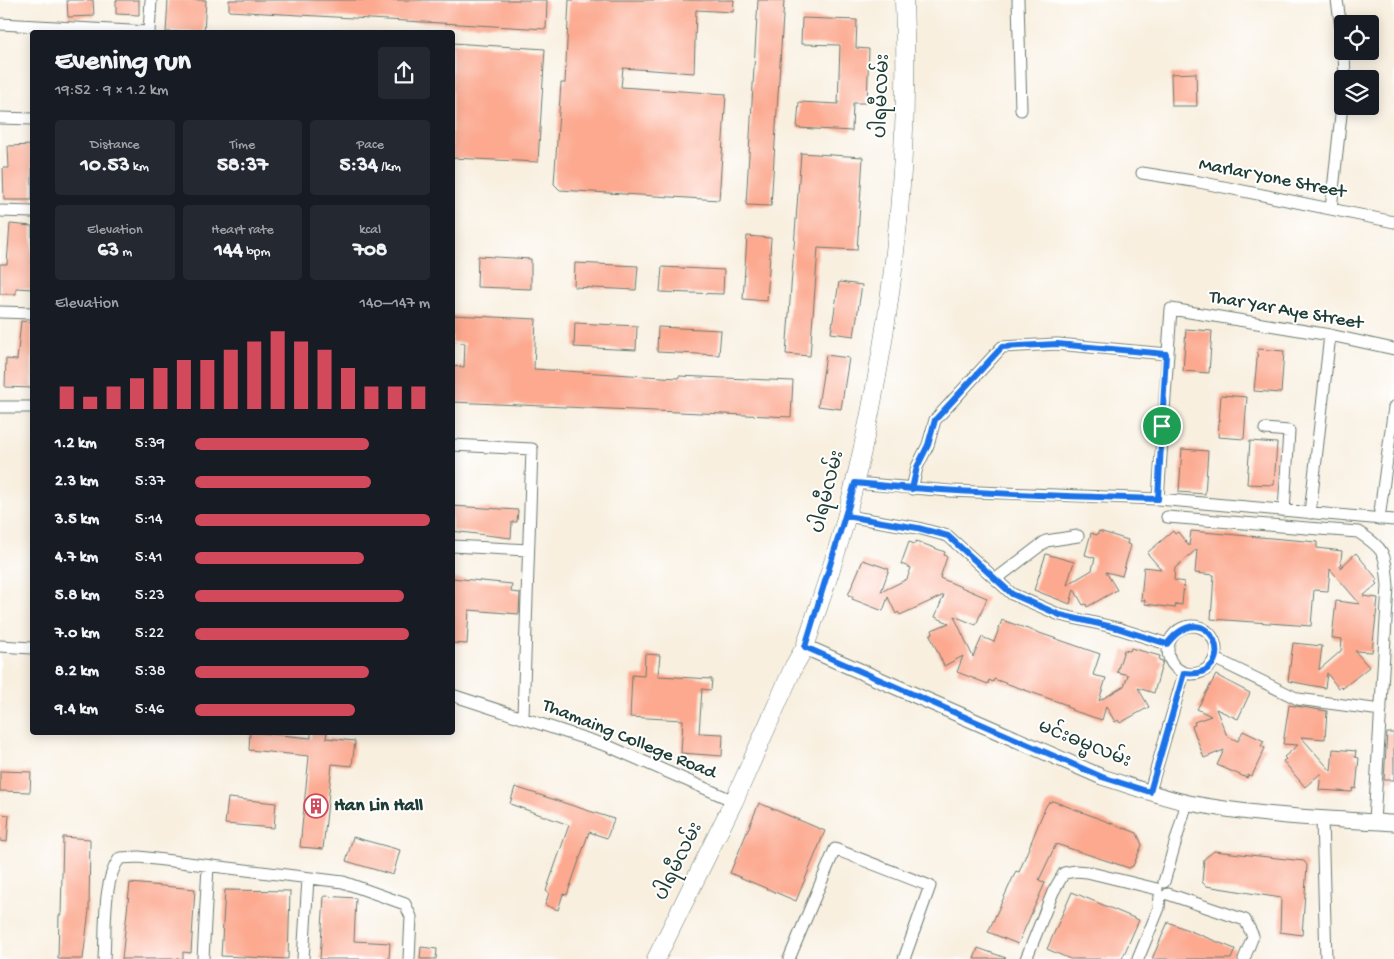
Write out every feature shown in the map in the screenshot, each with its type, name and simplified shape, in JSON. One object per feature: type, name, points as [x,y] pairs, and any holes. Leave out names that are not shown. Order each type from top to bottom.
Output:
[{"type":"main road","name":"ပါရမီလမ်း","points":[[656,959],[734,801],[794,666],[805,647],[855,483],[881,362],[896,260],[907,62],[904,0]]},
{"type":"main road","name":"မင်းဓမ္မလမ်း","points":[[805,647],[1102,777],[1150,792],[1217,808],[1322,819],[1394,823]]},
{"type":"street","points":[[149,30],[151,0]]},
{"type":"street","points":[[1018,0],[1021,110]]},
{"type":"street","points":[[1337,0],[1339,15]]},
{"type":"street","points":[[0,24],[112,30]]},
{"type":"street","points":[[1331,209],[1341,115]]},
{"type":"street","points":[[0,118],[30,119]]},
{"type":"street","name":"Marlar Yone Street","points":[[1142,173],[1394,222]]},
{"type":"street","points":[[0,211],[30,212]]},
{"type":"street","name":"Thar Yar Aye Street","points":[[1166,354],[1171,309],[1330,335],[1394,349]]},
{"type":"street","points":[[0,312],[30,314]]},
{"type":"street","points":[[1310,513],[1330,335]]},
{"type":"street","points":[[912,489],[917,467],[928,445],[935,420],[1002,347],[1057,344],[1166,354],[1158,499]]},
{"type":"street","points":[[0,407],[30,407]]},
{"type":"street","points":[[1379,519],[1394,407]]},
{"type":"street","points":[[1265,429],[1289,431],[1284,510]]},
{"type":"street","points":[[455,445],[532,449],[523,716]]},
{"type":"street","points":[[855,483],[912,489],[1158,499],[1394,520]]},
{"type":"street","points":[[846,516],[918,528],[948,536],[1012,594],[1060,615],[1117,628],[1167,644]]},
{"type":"street","points":[[1167,517],[1358,532],[1376,544],[1386,556],[1388,586],[1374,822]]},
{"type":"street","points":[[996,579],[1046,541],[1078,536]]},
{"type":"street","points":[[455,546],[528,550]]},
{"type":"street","points":[[1192,625],[1205,629],[1214,638],[1217,648],[1216,659],[1207,670],[1196,674],[1184,673],[1174,667],[1168,656],[1167,644],[1178,631],[1192,625]]},
{"type":"street","points":[[0,646],[30,648]]},
{"type":"street","points":[[1216,659],[1298,699],[1381,710]]},
{"type":"street","points":[[1150,792],[1184,673]]},
{"type":"street","name":"Thamaing College Road","points":[[455,696],[523,716],[608,746],[734,801]]},
{"type":"street","points":[[1138,959],[1159,908],[1162,890],[1187,802]]},
{"type":"street","points":[[1322,819],[1326,959]]},
{"type":"street","points":[[789,959],[835,849],[930,886],[904,959]]},
{"type":"street","points":[[104,959],[109,886],[113,867],[120,858],[140,857],[343,882],[405,904],[411,917],[409,959]]},
{"type":"street","points":[[203,959],[208,866]]},
{"type":"street","points":[[1026,959],[1053,892],[1064,873],[1076,871],[1162,890],[1245,920],[1253,936],[1244,959]]},
{"type":"street","points":[[303,959],[308,878]]},
{"type":"building","points":[[67,0],[93,0],[94,16],[68,17]]},
{"type":"building","points":[[116,0],[139,0],[139,15],[116,14]]},
{"type":"building","points":[[168,0],[206,0],[204,30],[166,30]]},
{"type":"building","points":[[229,0],[547,0],[546,29],[229,11]]},
{"type":"building","points":[[569,0],[734,0],[733,12],[696,10],[694,73],[623,68],[621,87],[726,94],[719,200],[560,190],[554,184],[561,83],[565,83]]},
{"type":"building","points":[[758,0],[784,0],[771,206],[746,205]]},
{"type":"building","points":[[802,18],[857,20],[856,48],[869,49],[867,103],[853,103],[852,131],[797,128],[799,102],[838,104],[840,45],[801,44]]},
{"type":"building","points":[[455,43],[545,49],[538,162],[455,158]]},
{"type":"building","points":[[1196,73],[1197,106],[1172,106],[1171,74]]},
{"type":"building","points":[[30,145],[30,200],[4,200],[3,168],[9,168],[8,146]]},
{"type":"building","points":[[801,153],[863,157],[857,250],[818,248],[810,356],[786,354]]},
{"type":"building","points":[[10,224],[30,226],[30,289],[16,288],[16,294],[0,294],[0,264],[7,264]]},
{"type":"building","points":[[747,236],[771,238],[767,301],[743,299]]},
{"type":"building","points":[[478,256],[531,259],[531,289],[477,287]]},
{"type":"building","points":[[575,263],[638,266],[636,290],[574,287]]},
{"type":"building","points":[[662,267],[724,270],[723,294],[660,292]]},
{"type":"building","points":[[839,282],[862,285],[854,336],[831,333]]},
{"type":"building","points":[[455,315],[536,319],[534,369],[678,378],[679,376],[793,381],[791,417],[455,402],[455,366],[464,367],[465,343],[455,342]]},
{"type":"building","points":[[21,321],[30,322],[30,388],[5,387],[6,359],[17,360]]},
{"type":"building","points":[[575,323],[637,326],[636,350],[574,347]]},
{"type":"building","points":[[658,327],[721,330],[719,355],[657,352]]},
{"type":"building","points":[[1186,329],[1212,331],[1209,373],[1183,371]]},
{"type":"building","points":[[1258,349],[1284,351],[1281,393],[1254,391]]},
{"type":"building","points":[[826,355],[849,358],[841,409],[818,406]]},
{"type":"building","points":[[1221,395],[1247,397],[1244,439],[1218,437]]},
{"type":"building","points":[[1250,441],[1277,443],[1274,485],[1247,484]]},
{"type":"building","points":[[1182,449],[1208,451],[1205,494],[1179,492]]},
{"type":"building","points":[[455,506],[518,510],[517,522],[512,522],[511,538],[455,531]]},
{"type":"building","points":[[1099,531],[1128,540],[1127,544],[1131,545],[1122,576],[1106,572],[1117,590],[1087,607],[1086,604],[1083,605],[1074,589],[1070,604],[1034,590],[1046,554],[1074,562],[1067,585],[1092,570],[1095,558],[1085,555],[1091,533],[1097,535]]},
{"type":"building","points":[[1173,531],[1175,534],[1178,532],[1189,546],[1191,531],[1317,542],[1317,548],[1342,551],[1340,568],[1356,553],[1378,580],[1375,582],[1377,584],[1363,596],[1378,598],[1372,652],[1355,651],[1369,667],[1343,688],[1341,686],[1338,688],[1327,673],[1325,688],[1288,681],[1293,643],[1322,646],[1319,670],[1341,651],[1342,639],[1332,638],[1336,601],[1360,604],[1330,569],[1328,591],[1314,590],[1311,626],[1211,619],[1214,575],[1195,573],[1197,549],[1175,568],[1174,580],[1184,582],[1182,605],[1176,604],[1175,608],[1145,604],[1145,600],[1141,600],[1144,567],[1161,569],[1147,553]]},
{"type":"building","points":[[916,541],[945,552],[944,555],[947,557],[940,578],[987,598],[976,625],[954,616],[973,657],[982,637],[994,642],[1002,620],[1100,654],[1093,675],[1106,678],[1099,701],[1124,686],[1128,675],[1117,672],[1124,650],[1130,651],[1131,648],[1160,656],[1159,660],[1163,661],[1154,693],[1138,688],[1149,707],[1120,723],[1118,720],[1115,722],[1106,706],[1102,720],[1071,710],[1066,707],[1067,705],[994,679],[993,682],[989,680],[988,684],[957,672],[963,656],[944,666],[930,635],[933,633],[932,630],[949,623],[935,617],[944,595],[900,615],[898,612],[896,614],[888,597],[883,611],[852,599],[853,597],[848,595],[863,560],[889,569],[881,592],[907,579],[911,568],[901,564],[909,542],[915,544]]},
{"type":"building","points":[[455,578],[512,584],[511,592],[520,593],[519,614],[469,610],[467,644],[455,643]]},
{"type":"building","points":[[645,654],[660,655],[658,676],[712,679],[711,690],[702,689],[699,733],[723,734],[722,756],[681,753],[683,720],[630,717],[632,675],[644,676]]},
{"type":"building","points":[[1216,675],[1250,693],[1238,719],[1216,709],[1227,736],[1238,741],[1243,731],[1264,741],[1261,746],[1265,748],[1252,776],[1248,775],[1247,778],[1217,765],[1224,750],[1204,758],[1192,726],[1195,725],[1194,722],[1211,716],[1197,709]]},
{"type":"building","points":[[1289,705],[1327,711],[1325,739],[1301,737],[1331,771],[1333,749],[1356,751],[1355,757],[1359,758],[1356,789],[1353,788],[1352,792],[1319,790],[1321,773],[1305,787],[1283,761],[1286,759],[1284,757],[1298,745],[1283,744]]},
{"type":"building","points":[[1387,733],[1394,733],[1394,780],[1384,780]]},
{"type":"building","name":"Han Lin Hall","points":[[250,735],[280,735],[311,738],[311,735],[326,735],[326,738],[355,741],[352,766],[332,764],[323,849],[300,847],[309,756],[249,750]]},
{"type":"building","points":[[0,771],[31,772],[30,792],[0,791]]},
{"type":"building","points":[[515,787],[614,819],[607,838],[589,832],[567,895],[563,894],[558,910],[545,905],[549,893],[546,891],[569,825],[510,804]]},
{"type":"building","points":[[228,798],[276,803],[274,828],[225,824]]},
{"type":"building","points":[[1053,801],[1137,833],[1142,845],[1133,866],[1129,868],[1056,844],[1039,880],[1045,883],[1018,944],[988,932],[1016,871],[1019,872],[1045,808],[1048,803]]},
{"type":"building","points":[[759,803],[825,831],[796,901],[730,873]]},
{"type":"building","points":[[0,814],[9,815],[7,842],[0,841]]},
{"type":"building","points":[[63,837],[90,839],[89,910],[83,959],[58,959]]},
{"type":"building","points":[[353,837],[400,850],[393,875],[346,861]]},
{"type":"building","points":[[1214,851],[1304,861],[1307,865],[1302,935],[1280,932],[1281,898],[1206,886],[1202,882],[1204,859]]},
{"type":"building","points":[[130,883],[195,889],[191,953],[183,952],[183,959],[122,959]]},
{"type":"building","points":[[225,890],[290,891],[288,959],[221,956]]},
{"type":"building","points":[[1072,892],[1139,920],[1122,959],[1070,959],[1047,949]]},
{"type":"building","points":[[324,896],[356,898],[354,941],[390,943],[389,959],[320,959]]},
{"type":"building","points":[[1168,922],[1235,949],[1231,959],[1152,959]]},
{"type":"building","points":[[421,947],[437,949],[436,959],[420,959]]},
{"type":"building","points":[[978,948],[1006,958],[1006,959],[974,959]]},
{"type":"place","name":"Han Lin Hall","points":[[316,806]]},
{"type":"route","points":[[1162,426],[1158,499],[912,489],[855,483],[805,647],[1102,777],[1150,792],[1184,673],[1196,674],[1207,670],[1216,659],[1217,648],[1214,638],[1205,629],[1192,625],[1178,631],[1167,644],[1117,628],[1060,615],[1012,594],[948,536],[918,528],[846,516],[855,483],[912,489],[917,467],[928,445],[935,420],[1002,347],[1057,344],[1166,354],[1162,426]]}]
